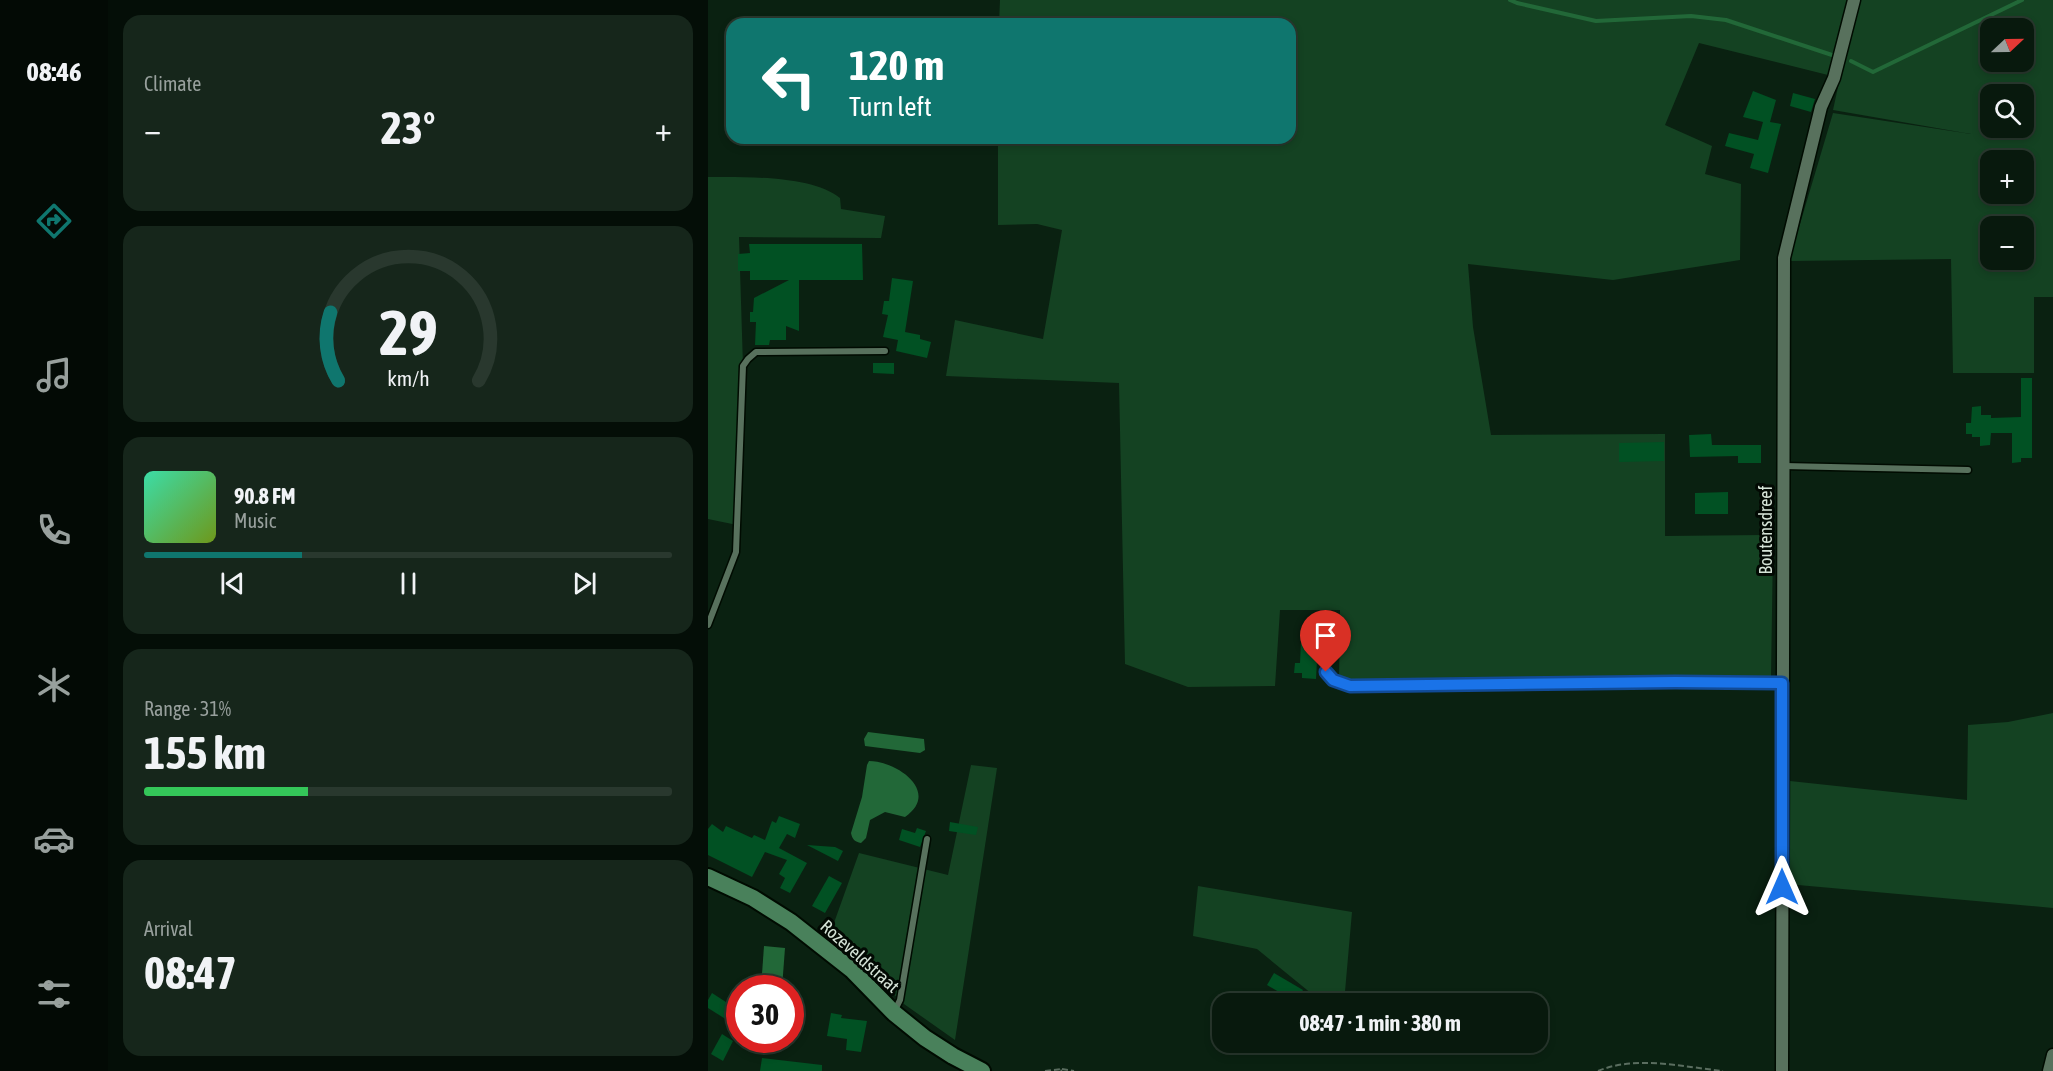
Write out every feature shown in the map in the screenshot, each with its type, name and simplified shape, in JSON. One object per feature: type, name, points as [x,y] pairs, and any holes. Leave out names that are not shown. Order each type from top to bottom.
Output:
[{"type":"street","name":"Boutensdreef","points":[[1782,1071],[1784,258],[1821,107],[1834,78],[1854,0]]},
{"type":"street","name":"Rozeveldstraat","points":[[708,876],[753,898],[791,922],[852,970],[894,1013],[925,1038],[982,1071]]},
{"type":"street","points":[[2049,1071],[2053,1055]]},
{"type":"lane","points":[[708,625],[736,552],[743,366],[756,352],[885,351]]},
{"type":"lane","points":[[1783,466],[1968,470]]},
{"type":"lane","points":[[1326,672],[1333,680],[1350,686],[1782,683]]},
{"type":"lane","points":[[894,1013],[900,1000],[927,839]]},
{"type":"path","points":[[1598,1071],[1625,1064],[1666,1065],[1722,1071]]},
{"type":"path","points":[[1665,1071],[1666,1065]]},
{"type":"path","points":[[1045,1071],[1074,1071]]},
{"type":"shaded area","points":[[1000,0],[2053,0],[2053,297],[2034,297],[2034,373],[1953,373],[1951,259],[1789,261],[1833,113],[1971,134],[1833,110],[1840,78],[1699,43],[1665,125],[1712,146],[1705,174],[1741,184],[1740,260],[1613,280],[1468,264],[1473,327],[1491,435],[1665,434],[1665,536],[1763,535],[1764,544],[1773,545],[1771,678],[1567,679],[1350,686],[1339,682],[1340,610],[1280,610],[1275,686],[1188,687],[1125,664],[1119,383],[946,376],[955,320],[1043,339],[1062,230],[1037,224],[998,225],[998,144],[1296,144],[1296,18],[999,18]]},
{"type":"shaded area","points":[[708,177],[795,181],[828,190],[840,198],[841,209],[885,216],[881,238],[739,237],[743,366],[737,525],[708,519]]},
{"type":"shaded area","points":[[2053,713],[2053,908],[1787,884],[1786,830],[1790,826],[1790,781],[1967,800],[1968,725],[2008,722]]},
{"type":"shaded area","points":[[868,732],[924,739],[925,750],[920,753],[865,746],[864,739]]},
{"type":"shaded area","points":[[869,761],[892,766],[902,772],[917,788],[918,798],[915,807],[905,817],[885,812],[870,820],[866,838],[861,843],[854,840],[851,833],[862,797]]},
{"type":"shaded area","points":[[971,765],[997,768],[955,1040],[904,1004],[830,934],[859,853],[948,875]]},
{"type":"shaded area","points":[[1198,886],[1352,912],[1345,993],[1311,993],[1257,949],[1193,936]]},
{"type":"shaded area","points":[[764,946],[785,948],[783,975],[762,975]]},
{"type":"building","points":[[1753,91],[1776,100],[1770,122],[1781,124],[1768,173],[1750,168],[1754,154],[1725,146],[1729,133],[1758,140],[1763,122],[1743,117]]},
{"type":"building","points":[[1793,93],[1815,99],[1811,112],[1790,106]]},
{"type":"building","points":[[749,244],[862,244],[863,280],[799,280],[799,331],[786,326],[786,340],[770,340],[769,345],[755,345],[756,322],[750,322],[754,298],[789,280],[750,280],[750,271],[738,271],[738,254],[750,253]]},
{"type":"building","points":[[892,278],[913,281],[905,332],[920,335],[920,339],[931,342],[927,358],[896,351],[898,340],[883,337],[888,315],[882,314],[884,301],[889,301]]},
{"type":"building","points":[[873,363],[894,363],[894,374],[873,373]]},
{"type":"building","points":[[2021,378],[2032,378],[2032,458],[2021,458],[2021,462],[2012,463],[2012,433],[1991,433],[1990,445],[1980,446],[1980,437],[1966,434],[1966,423],[1971,423],[1972,407],[1981,406],[1981,415],[1991,415],[1991,418],[2021,417]]},
{"type":"building","points":[[1711,434],[1712,445],[1761,445],[1761,463],[1738,463],[1738,456],[1690,457],[1689,435]]},
{"type":"building","points":[[1664,442],[1664,461],[1619,462],[1619,443]]},
{"type":"building","points":[[1728,492],[1728,514],[1695,514],[1695,493]]},
{"type":"building","points":[[1301,642],[1318,643],[1316,679],[1302,678],[1302,673],[1294,673],[1295,663],[1300,663]]},
{"type":"building","points":[[779,816],[800,824],[795,838],[787,834],[779,848],[807,863],[790,893],[780,888],[785,878],[779,874],[787,860],[765,852],[752,877],[708,855],[708,829],[712,824],[723,832],[726,826],[752,838],[754,835],[765,840],[772,821],[776,823]]},
{"type":"building","points":[[950,822],[978,827],[976,835],[949,831]]},
{"type":"building","points":[[917,828],[926,831],[920,847],[899,840],[902,829],[915,833]]},
{"type":"building","points":[[807,845],[835,847],[843,851],[838,861]]},
{"type":"building","points":[[829,876],[842,883],[825,913],[812,906]]},
{"type":"building","points":[[1274,973],[1303,990],[1301,993],[1281,993],[1267,985]]},
{"type":"building","points":[[712,993],[726,1002],[726,1019],[708,1008],[708,1000]]},
{"type":"building","points":[[831,1013],[842,1015],[841,1018],[867,1021],[861,1052],[846,1050],[847,1039],[827,1036]]},
{"type":"building","points":[[722,1034],[726,1037],[727,1053],[723,1061],[711,1054]]},
{"type":"building","points":[[762,1058],[822,1065],[822,1071],[760,1071]]},
{"type":"waterway","points":[[1510,0],[1596,21],[1691,16],[1726,20],[1832,55]]},
{"type":"waterway","points":[[1851,61],[1873,72],[2022,0]]},
{"type":"route","points":[[1326,672],[1333,680],[1350,686],[1782,683],[1782,887]]}]
